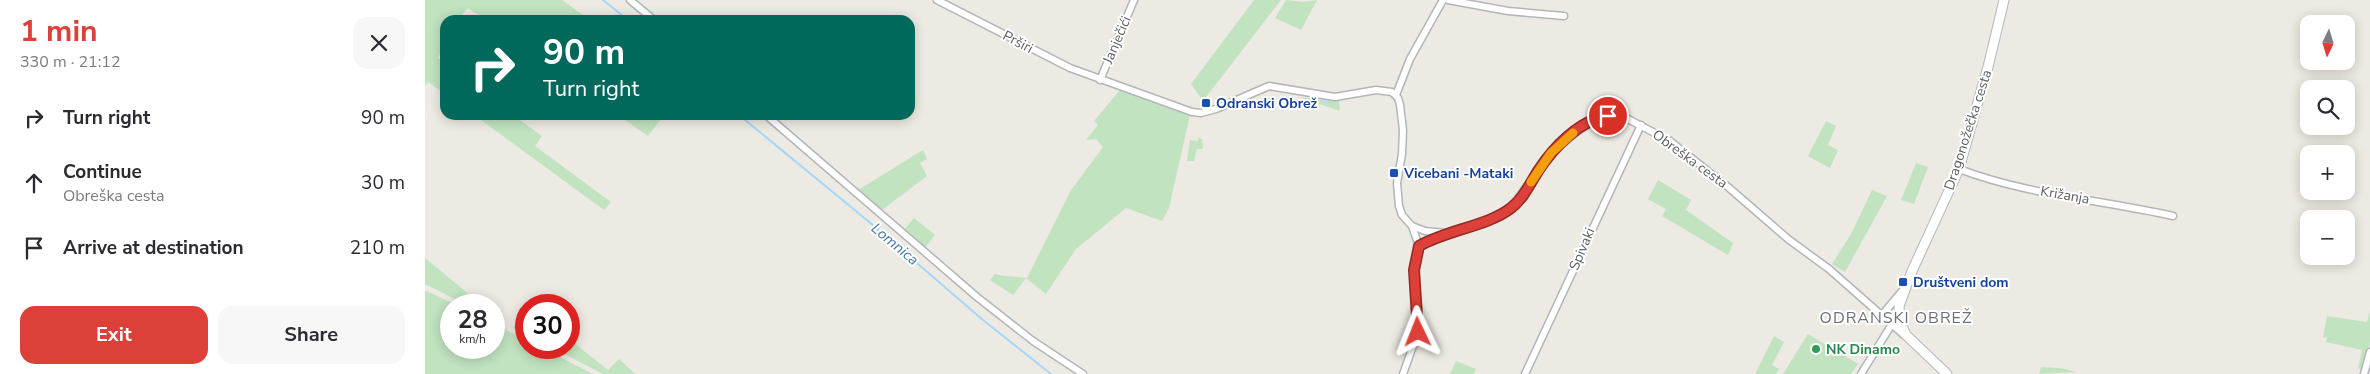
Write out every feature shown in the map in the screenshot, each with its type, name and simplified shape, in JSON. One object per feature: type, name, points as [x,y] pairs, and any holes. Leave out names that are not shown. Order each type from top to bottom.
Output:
[{"type":"main road","name":"Dragonožečka cesta","points":[[1909,339],[1902,329],[1899,314],[1905,287],[1959,169],[1986,75],[2004,0]]},
{"type":"main road","name":"Obreška cesta","points":[[1909,339],[1947,374]]},
{"type":"street","points":[[630,0],[648,15]]},
{"type":"street","name":"Prširi","points":[[937,0],[1049,58],[1100,80]]},
{"type":"street","name":"Janječići","points":[[1100,80],[1134,0]]},
{"type":"street","points":[[1396,95],[1410,59],[1443,0]]},
{"type":"street","points":[[1448,0],[1507,11],[1564,16]]},
{"type":"street","points":[[1100,80],[1201,113],[1216,110],[1269,86],[1335,97],[1376,90],[1389,90],[1396,95],[1400,105],[1403,130],[1397,195],[1402,215],[1412,226],[1419,246],[1414,270],[1418,332],[1403,374]]},
{"type":"street","name":"Obreška cesta","points":[[1412,226],[1425,231],[1445,233],[1495,217],[1511,208],[1551,153],[1591,121],[1599,117],[1617,116],[1641,125],[1670,141],[1735,193],[1788,239],[1829,269],[1909,339]]},
{"type":"street","points":[[772,120],[977,297],[1033,341],[1083,374]]},
{"type":"street","name":"Spivaki","points":[[1525,374],[1641,125]]},
{"type":"street","name":"Križanja","points":[[1959,169],[2004,185],[2129,206],[2173,216]]},
{"type":"street","points":[[1419,246],[1445,233]]},
{"type":"street","points":[[1882,315],[1905,287]]},
{"type":"street","points":[[1861,374],[1892,324]]},
{"type":"street","points":[[2364,374],[2370,352]]},
{"type":"green space","points":[[425,0],[562,0],[583,15],[478,15],[468,8],[462,15],[440,15],[440,54],[438,58],[440,60],[440,90],[428,82],[425,86]]},
{"type":"green space","points":[[1254,0],[1281,0],[1203,101],[1191,84]]},
{"type":"green space","points":[[1286,0],[1303,2],[1317,0],[1301,30],[1275,18]]},
{"type":"green space","points":[[1120,90],[1190,115],[1169,208],[1162,221],[1126,208],[1076,249],[1046,294],[1026,278],[1013,295],[990,280],[995,274],[1027,278],[1071,190],[1103,147],[1096,139],[1086,140],[1098,125],[1094,121]]},
{"type":"green space","points":[[1299,97],[1339,101],[1340,111]]},
{"type":"green space","points":[[481,120],[520,120],[542,136],[535,146],[611,202],[604,210]]},
{"type":"green space","points":[[625,120],[660,120],[648,136]]},
{"type":"green space","points":[[1826,121],[1836,126],[1828,145],[1838,150],[1830,168],[1808,156]]},
{"type":"green space","points":[[1198,138],[1202,139],[1203,149],[1197,149],[1194,161],[1187,161],[1190,140],[1198,141]]},
{"type":"green space","points":[[923,150],[927,159],[920,163],[927,176],[882,210],[858,190]]},
{"type":"green space","points":[[1916,163],[1928,167],[1914,204],[1901,200]]},
{"type":"green space","points":[[1658,180],[1691,200],[1686,210],[1733,243],[1728,255],[1662,216],[1666,209],[1648,199]]},
{"type":"green space","points":[[1872,190],[1887,196],[1845,272],[1832,264],[1851,234]]},
{"type":"green space","points":[[914,218],[935,235],[925,248],[904,230]]},
{"type":"green space","points":[[425,258],[469,294],[445,294],[425,284]]},
{"type":"green space","points":[[425,290],[440,297],[440,359],[505,359],[505,330],[515,334],[515,359],[564,359],[593,374],[425,374]]},
{"type":"green space","points":[[2370,311],[2370,343],[2363,370],[2358,368],[2362,350],[2326,342],[2327,337],[2323,338],[2327,316],[2367,322]]},
{"type":"green space","name":"NK Dinamo","points":[[1808,334],[1858,364],[1851,374],[1783,374]]},
{"type":"green space","points":[[1774,336],[1784,342],[1772,365],[1779,369],[1776,374],[1755,374]]},
{"type":"green space","points":[[580,348],[608,370],[619,359],[635,374],[603,374],[574,359],[580,359]]},
{"type":"green space","points":[[1456,361],[1476,369],[1474,374],[1450,374]]},
{"type":"green space","points":[[2041,367],[2061,368],[2076,372],[2039,374]]},
{"type":"waterway","name":"Lomnica","points":[[603,0],[622,15]]},
{"type":"waterway","name":"Lomnica","points":[[745,120],[868,221],[983,320],[1051,374]]},
{"type":"slow traffic","points":[[1531,182],[1551,153],[1573,133]]},
{"type":"place","name":"Odranski Obrež","points":[[1206,103]]},
{"type":"place","name":"Vicebani -Mataki","points":[[1394,173]]},
{"type":"place","name":"Društveni dom","points":[[1903,282]]},
{"type":"place","name":"NK Dinamo","points":[[1816,349]]},
{"type":"district","name":"ODRANSKI OBREŽ","points":[[1896,318]]},
{"type":"route","points":[[1418,332],[1414,270],[1419,246],[1445,233],[1483,222],[1511,208],[1558,146],[1591,121],[1599,117],[1608,116]]}]
